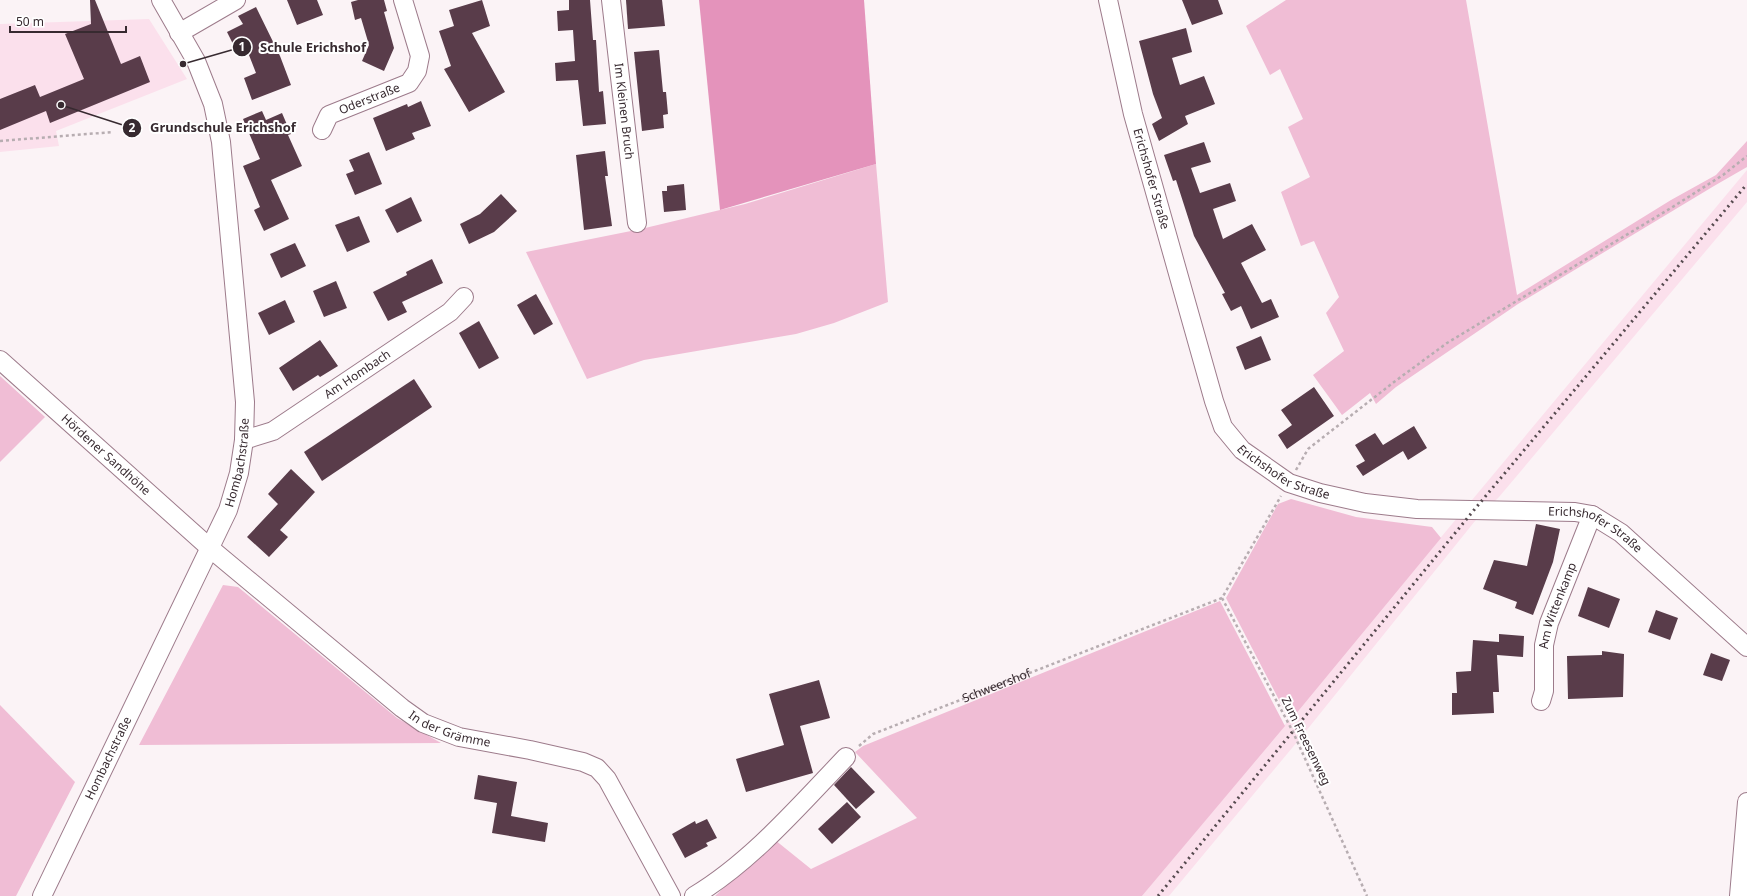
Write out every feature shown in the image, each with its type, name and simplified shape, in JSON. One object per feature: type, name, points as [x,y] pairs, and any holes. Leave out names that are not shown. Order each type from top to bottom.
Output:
[{"type":"street","name":"Hombachstraße","points":[[42,896],[211,550],[228,510],[239,473],[244,440],[245,402],[221,142],[213,104],[196,61],[161,0]]},
{"type":"street","points":[[179,33],[236,0]]},
{"type":"street","name":"Oderstraße","points":[[322,130],[329,115],[409,83],[417,71],[420,56],[403,0]]},
{"type":"street","name":"Im Kleinen Bruch","points":[[611,0],[637,223]]},
{"type":"street","name":"Erichshofer Straße","points":[[1108,0],[1134,114],[1223,427],[1242,450],[1289,483],[1320,494],[1365,503],[1417,509],[1575,512],[1592,515],[1621,533],[1747,647]]},
{"type":"street","name":"Am Hombach","points":[[244,440],[273,431],[450,312],[464,297]]},
{"type":"street","name":"Hördener Sandhöhe","points":[[0,360],[211,550]]},
{"type":"street","name":"Am Wittenkamp","points":[[1541,701],[1544,691],[1544,645],[1550,623],[1592,515]]},
{"type":"street","name":"In der Grämme","points":[[211,550],[402,708],[423,723],[459,737],[530,750],[583,762],[597,768],[607,779],[671,896]]},
{"type":"street","points":[[694,896],[710,886],[740,862],[802,803],[846,757]]},
{"type":"street","points":[[1739,896],[1747,802]]},
{"type":"path","points":[[0,141],[113,132]]},
{"type":"path","points":[[1222,598],[1308,449],[1447,343],[1671,208],[1723,175],[1747,156]]},
{"type":"path","name":"Schweershof","points":[[846,757],[873,734],[1222,598]]},
{"type":"path","name":"Zum Freesenweg","points":[[1222,598],[1293,732],[1367,896]]},
{"type":"shaded area","points":[[699,0],[864,0],[876,164],[720,210]]},
{"type":"shaded area","points":[[1286,0],[1466,0],[1517,295],[1671,200],[1716,175],[1747,141],[1747,167],[1518,304],[1396,387],[1376,404],[1370,393],[1342,415],[1313,375],[1344,351],[1326,313],[1339,297],[1314,241],[1301,246],[1281,192],[1310,177],[1288,127],[1303,119],[1280,69],[1270,75],[1246,26]]},
{"type":"shaded area","points":[[149,19],[187,79],[56,131],[59,146],[0,152],[0,24]]},
{"type":"shaded area","points":[[876,164],[888,302],[834,323],[796,334],[644,360],[587,379],[526,252],[641,229],[745,204]]},
{"type":"shaded area","points":[[1747,170],[1747,202],[1499,497],[1475,521],[1302,736],[1169,896],[1142,896]]},
{"type":"shaded area","points":[[0,376],[45,417],[0,462]]},
{"type":"shaded area","points":[[1291,499],[1356,517],[1432,527],[1441,538],[1290,721],[1226,598],[1278,504]]},
{"type":"shaded area","points":[[223,585],[238,587],[397,718],[441,743],[139,745]]},
{"type":"shaded area","points":[[1220,601],[1285,726],[1142,896],[715,896],[775,840],[811,869],[917,818],[855,752],[863,746]]},
{"type":"shaded area","points":[[0,705],[75,782],[16,896],[0,896]]},
{"type":"building","points":[[90,0],[95,0],[121,64],[140,56],[150,82],[50,123],[46,111],[0,130],[0,99],[35,85],[40,97],[84,79],[65,34],[91,24]]},
{"type":"building","points":[[287,0],[317,0],[323,15],[297,25]]},
{"type":"building","points":[[358,0],[384,0],[387,11],[384,12],[394,48],[384,71],[362,61],[369,45],[361,18],[355,20],[351,2]]},
{"type":"building","points":[[482,0],[490,26],[472,33],[505,92],[469,112],[444,69],[451,66],[439,31],[454,26],[449,10]]},
{"type":"building","points":[[569,0],[590,0],[593,40],[596,40],[599,92],[603,91],[606,124],[583,126],[578,80],[556,81],[555,63],[575,61],[573,30],[558,31],[557,11],[569,10]]},
{"type":"building","points":[[626,0],[662,0],[665,26],[628,29]]},
{"type":"building","points":[[1182,0],[1218,0],[1223,14],[1192,25]]},
{"type":"building","points":[[256,7],[280,56],[291,85],[252,100],[244,78],[256,73],[247,50],[238,54],[227,32],[243,24],[238,16]]},
{"type":"building","points":[[1186,28],[1192,52],[1172,58],[1180,85],[1204,76],[1215,104],[1185,116],[1188,124],[1159,141],[1152,124],[1162,118],[1153,94],[1139,41]]},
{"type":"building","points":[[659,50],[663,92],[666,92],[668,114],[663,115],[664,128],[642,131],[634,52]]},
{"type":"building","points":[[421,101],[431,126],[412,133],[415,139],[386,151],[373,118],[407,104],[408,107]]},
{"type":"building","points":[[262,111],[266,120],[282,113],[291,134],[288,135],[302,166],[271,180],[289,219],[264,231],[254,210],[260,207],[243,166],[260,159],[243,119]]},
{"type":"building","points":[[1204,142],[1211,162],[1191,168],[1200,193],[1230,183],[1236,201],[1213,209],[1223,239],[1252,224],[1266,250],[1241,263],[1262,303],[1271,299],[1279,317],[1251,329],[1241,306],[1231,311],[1222,294],[1225,293],[1194,236],[1176,180],[1173,181],[1164,155]]},
{"type":"building","points":[[605,151],[608,176],[605,176],[612,226],[584,230],[576,155]]},
{"type":"building","points":[[369,152],[382,184],[355,195],[346,174],[354,171],[349,160]]},
{"type":"building","points":[[684,184],[686,210],[664,212],[662,191],[667,191],[667,186]]},
{"type":"building","points":[[501,194],[517,211],[494,232],[469,244],[460,224],[480,214]]},
{"type":"building","points":[[411,197],[422,221],[397,233],[385,210]]},
{"type":"building","points":[[359,216],[370,242],[347,252],[335,225]]},
{"type":"building","points":[[295,243],[306,266],[281,278],[270,254]]},
{"type":"building","points":[[432,259],[443,283],[402,302],[407,312],[388,321],[373,292],[407,275],[406,272]]},
{"type":"building","points":[[336,281],[347,308],[324,317],[313,291]]},
{"type":"building","points":[[536,294],[553,324],[534,335],[517,305]]},
{"type":"building","points":[[285,300],[295,322],[269,335],[258,313]]},
{"type":"building","points":[[479,321],[499,358],[479,369],[459,333]]},
{"type":"building","points":[[1261,336],[1271,360],[1245,370],[1236,347]]},
{"type":"building","points":[[320,340],[338,366],[320,377],[318,375],[293,391],[279,368]]},
{"type":"building","points":[[414,379],[432,407],[322,481],[304,452]]},
{"type":"building","points":[[1314,387],[1334,416],[1287,449],[1278,435],[1292,425],[1281,410]]},
{"type":"building","points":[[1414,426],[1427,448],[1408,460],[1403,451],[1363,476],[1356,466],[1365,461],[1355,445],[1375,433],[1383,445]]},
{"type":"building","points":[[291,469],[315,492],[280,530],[288,537],[269,557],[247,537],[278,504],[268,494]]},
{"type":"building","points":[[1536,524],[1560,529],[1553,562],[1533,615],[1515,608],[1517,602],[1483,589],[1494,560],[1527,566]]},
{"type":"building","points":[[1588,587],[1620,599],[1609,628],[1578,616]]},
{"type":"building","points":[[1656,610],[1678,618],[1670,640],[1648,632]]},
{"type":"building","points":[[1499,634],[1524,636],[1523,657],[1497,655],[1499,692],[1493,692],[1494,713],[1452,715],[1452,693],[1457,693],[1456,672],[1471,671],[1473,640],[1499,642]]},
{"type":"building","points":[[1602,651],[1624,654],[1623,697],[1568,699],[1567,656],[1602,655]]},
{"type":"building","points":[[1711,653],[1730,660],[1722,681],[1703,675]]},
{"type":"building","points":[[819,680],[830,718],[800,726],[813,773],[746,792],[736,759],[784,745],[769,694]]},
{"type":"building","points":[[851,767],[875,792],[856,809],[834,785]]},
{"type":"building","points":[[478,775],[517,782],[511,816],[548,823],[545,842],[492,833],[497,803],[474,799]]},
{"type":"building","points":[[847,802],[861,817],[832,844],[818,829]]},
{"type":"building","points":[[707,819],[717,838],[706,843],[708,846],[685,858],[672,834],[695,821],[696,824]]},
{"type":"railway","points":[[1158,896],[1474,510],[1747,184]]},
{"type":"place","name":"Schule Erichshof","points":[[183,64]]},
{"type":"place","name":"Grundschule Erichshof","points":[[61,105]]}]
